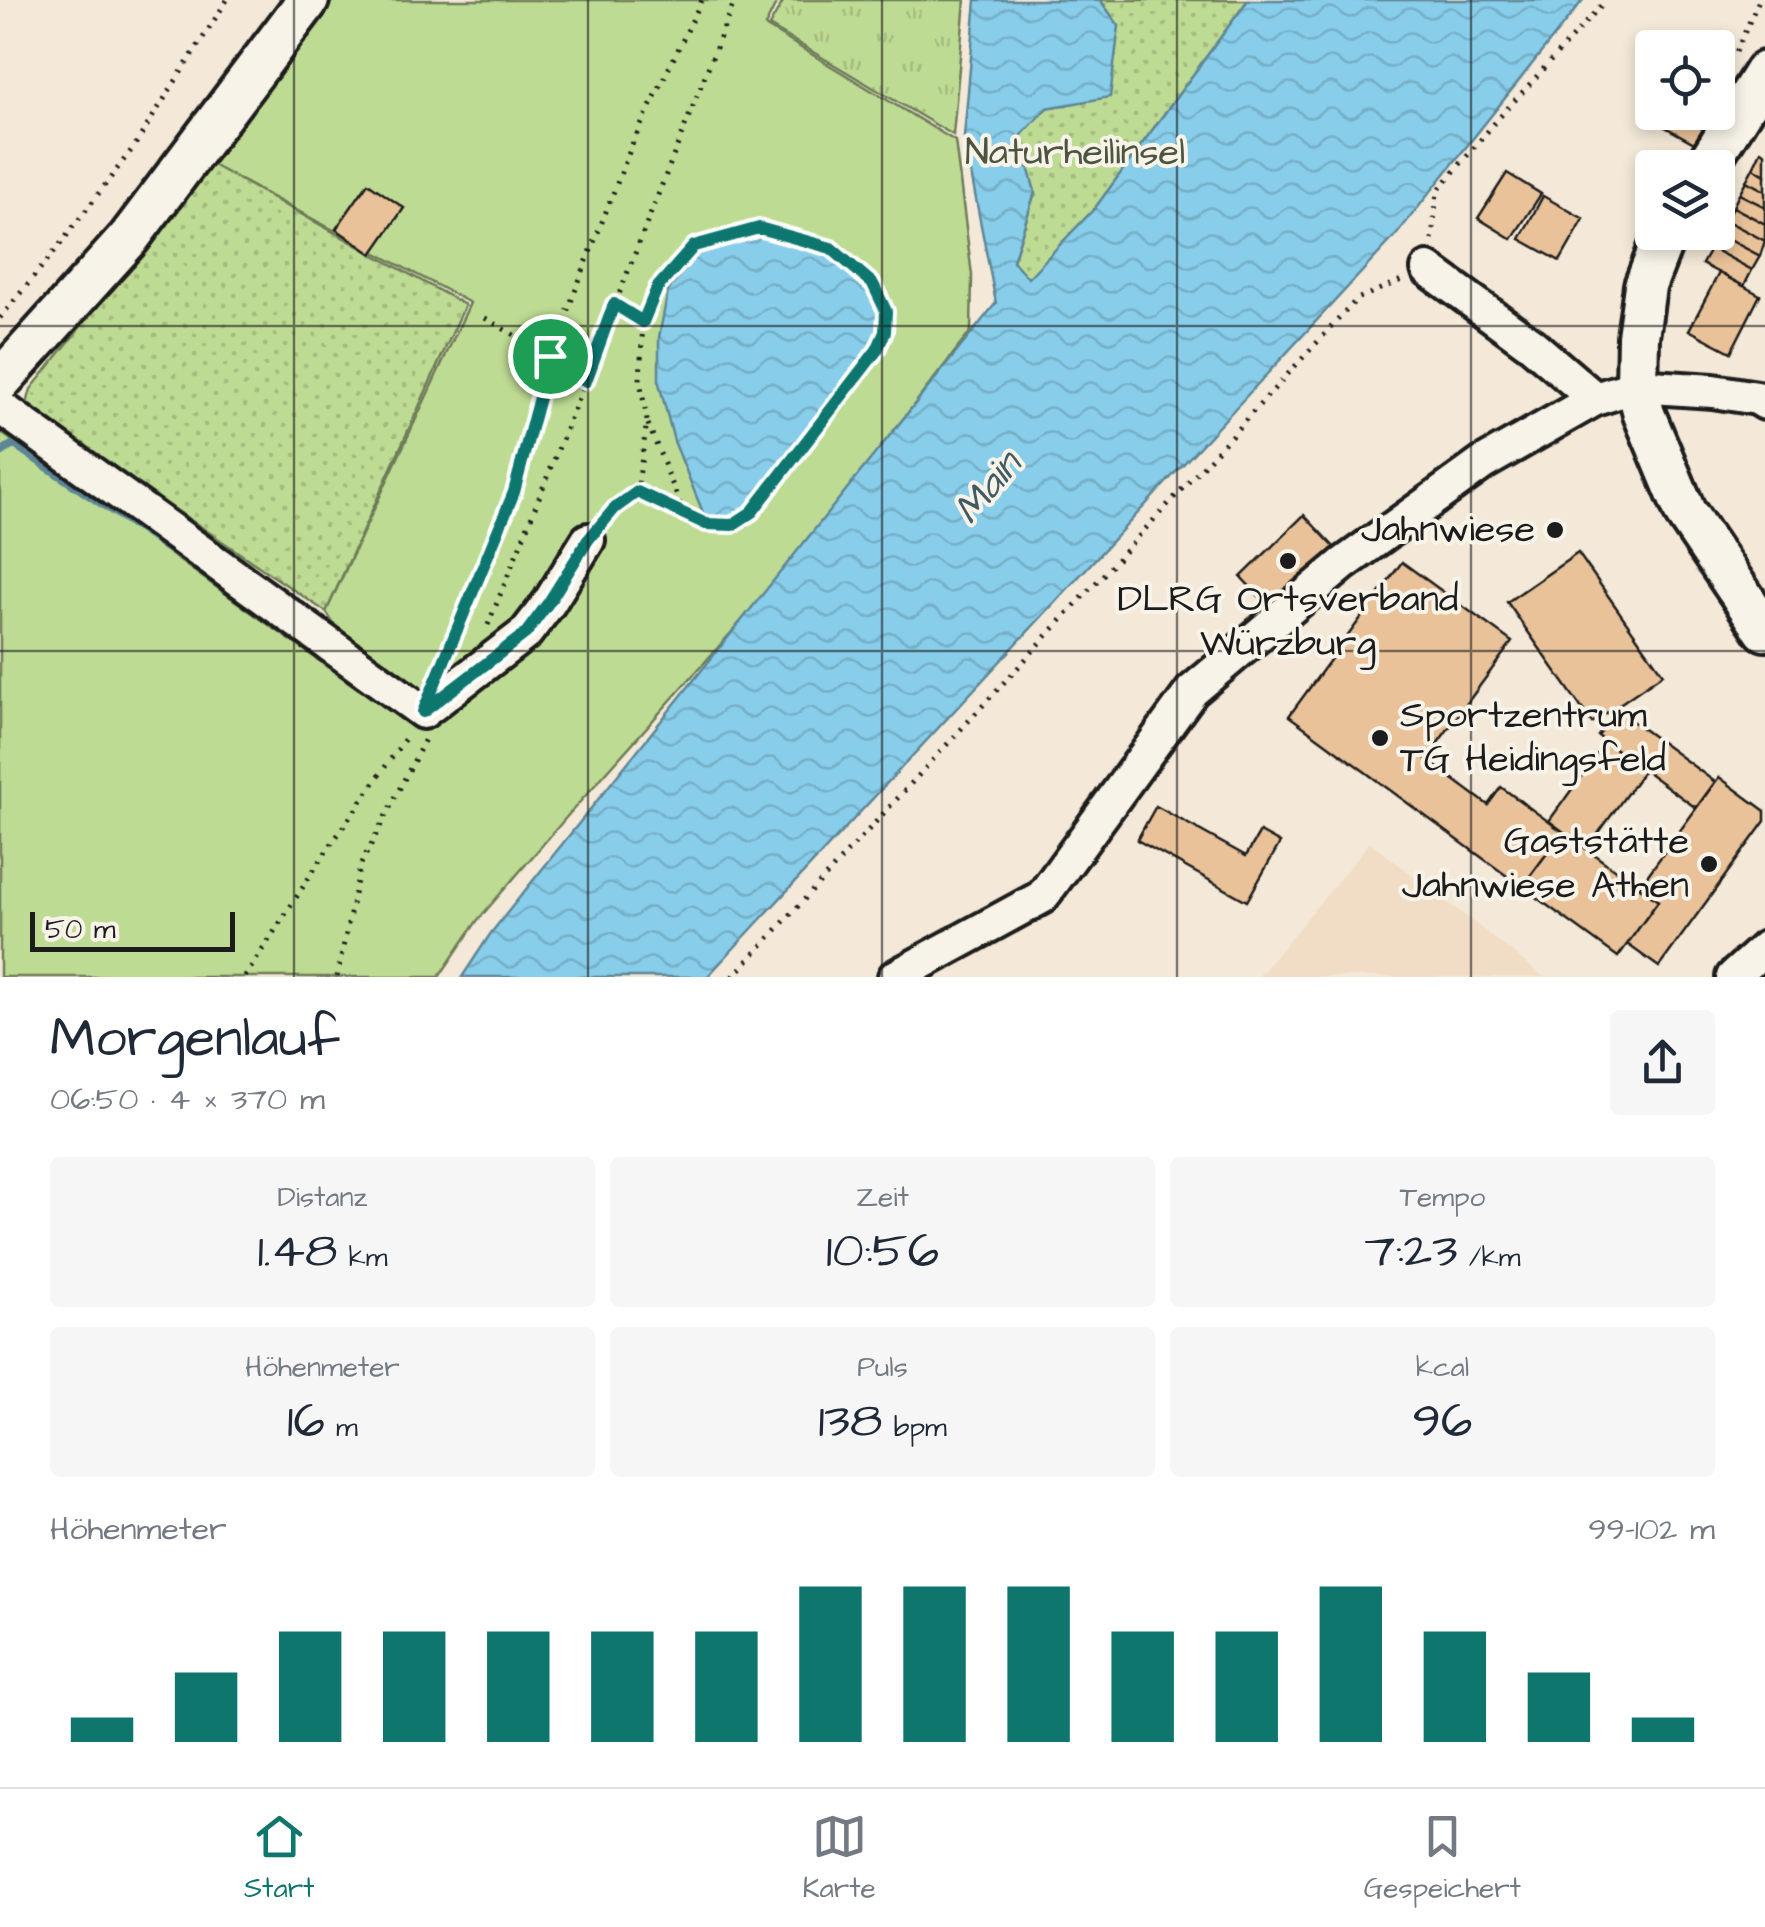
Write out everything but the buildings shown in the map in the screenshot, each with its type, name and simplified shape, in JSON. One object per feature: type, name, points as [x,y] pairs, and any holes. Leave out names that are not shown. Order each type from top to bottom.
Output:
[{"type":"main road","points":[[0,381],[129,238],[308,0]]},
{"type":"main road","points":[[1718,150],[1758,95]]},
{"type":"main road","points":[[1659,250],[1645,286],[1638,337],[1637,386],[1644,414],[1684,512],[1765,630]]},
{"type":"street","points":[[1428,268],[1532,345],[1595,400]]},
{"type":"street","points":[[895,977],[1042,896],[1192,691],[1343,564],[1483,463],[1595,400],[1637,386],[1713,391],[1757,398],[1765,403]]},
{"type":"street","points":[[0,407],[423,712],[526,633],[588,540]]},
{"type":"path","points":[[0,318],[133,148],[227,0]]},
{"type":"path","points":[[446,657],[514,492],[550,356],[633,142],[702,0]]},
{"type":"path","points":[[481,641],[735,0]]},
{"type":"path","points":[[734,977],[1357,299],[1428,268],[1436,192],[1606,0]]},
{"type":"path","points":[[637,492],[706,524],[732,525],[752,512],[877,350],[885,332],[886,311],[873,284],[831,248],[759,228],[694,246],[657,288],[643,322],[640,380],[646,421],[683,512]]},
{"type":"path","points":[[614,304],[643,322]]},
{"type":"path","points":[[485,318],[586,381]]},
{"type":"path","points":[[588,540],[615,508],[637,492],[646,421]]},
{"type":"path","points":[[245,977],[423,712]]},
{"type":"path","points":[[337,977],[360,866],[425,740],[423,712]]},
{"type":"shaded area","points":[[1370,842],[1544,977],[1258,977]]},
{"type":"green space","points":[[333,0],[778,0],[765,26],[955,141],[972,275],[971,331],[780,578],[477,921],[439,977],[0,977],[0,432],[357,688],[356,659],[326,612],[470,303],[212,165]]},
{"type":"green space","points":[[784,0],[965,0],[953,135],[769,26]]},
{"type":"green space","name":"Naturheilinsel","points":[[1100,0],[1248,0],[1095,208],[1028,279],[1013,261],[1035,192],[1019,137],[1119,26]]},
{"type":"green space","points":[[211,164],[465,305],[326,612],[26,408],[31,389]]},
{"type":"water","name":"Main","points":[[976,0],[1100,0],[1119,26],[1110,97],[1047,108],[1020,137],[1035,192],[1013,261],[1028,278],[1095,208],[1248,0],[1583,0],[1397,234],[707,977],[462,977],[491,933],[996,303],[964,137]]},
{"type":"water","points":[[758,232],[829,251],[869,288],[881,311],[881,331],[749,509],[730,521],[706,520],[674,441],[659,383],[659,337],[668,291],[698,251]]},
{"type":"waterway","points":[[0,453],[14,444],[184,559]]},
{"type":"place","name":"Jahnwiese","points":[[1555,530]]},
{"type":"place","name":"DLRG Ortsverband Würzburg","points":[[1288,561]]},
{"type":"place","name":"Sportzentrum TG Heidingsfeld","points":[[1380,738]]},
{"type":"place","name":"Gaststätte Jahnwiese Athen","points":[[1709,864]]},
{"type":"route","points":[[759,228],[831,248],[873,284],[886,311],[885,332],[877,350],[752,512],[732,525],[706,524],[637,492],[615,508],[588,540],[526,633],[423,712],[514,492],[550,356],[586,381],[614,304],[643,322],[657,288],[694,246],[759,228]]}]
